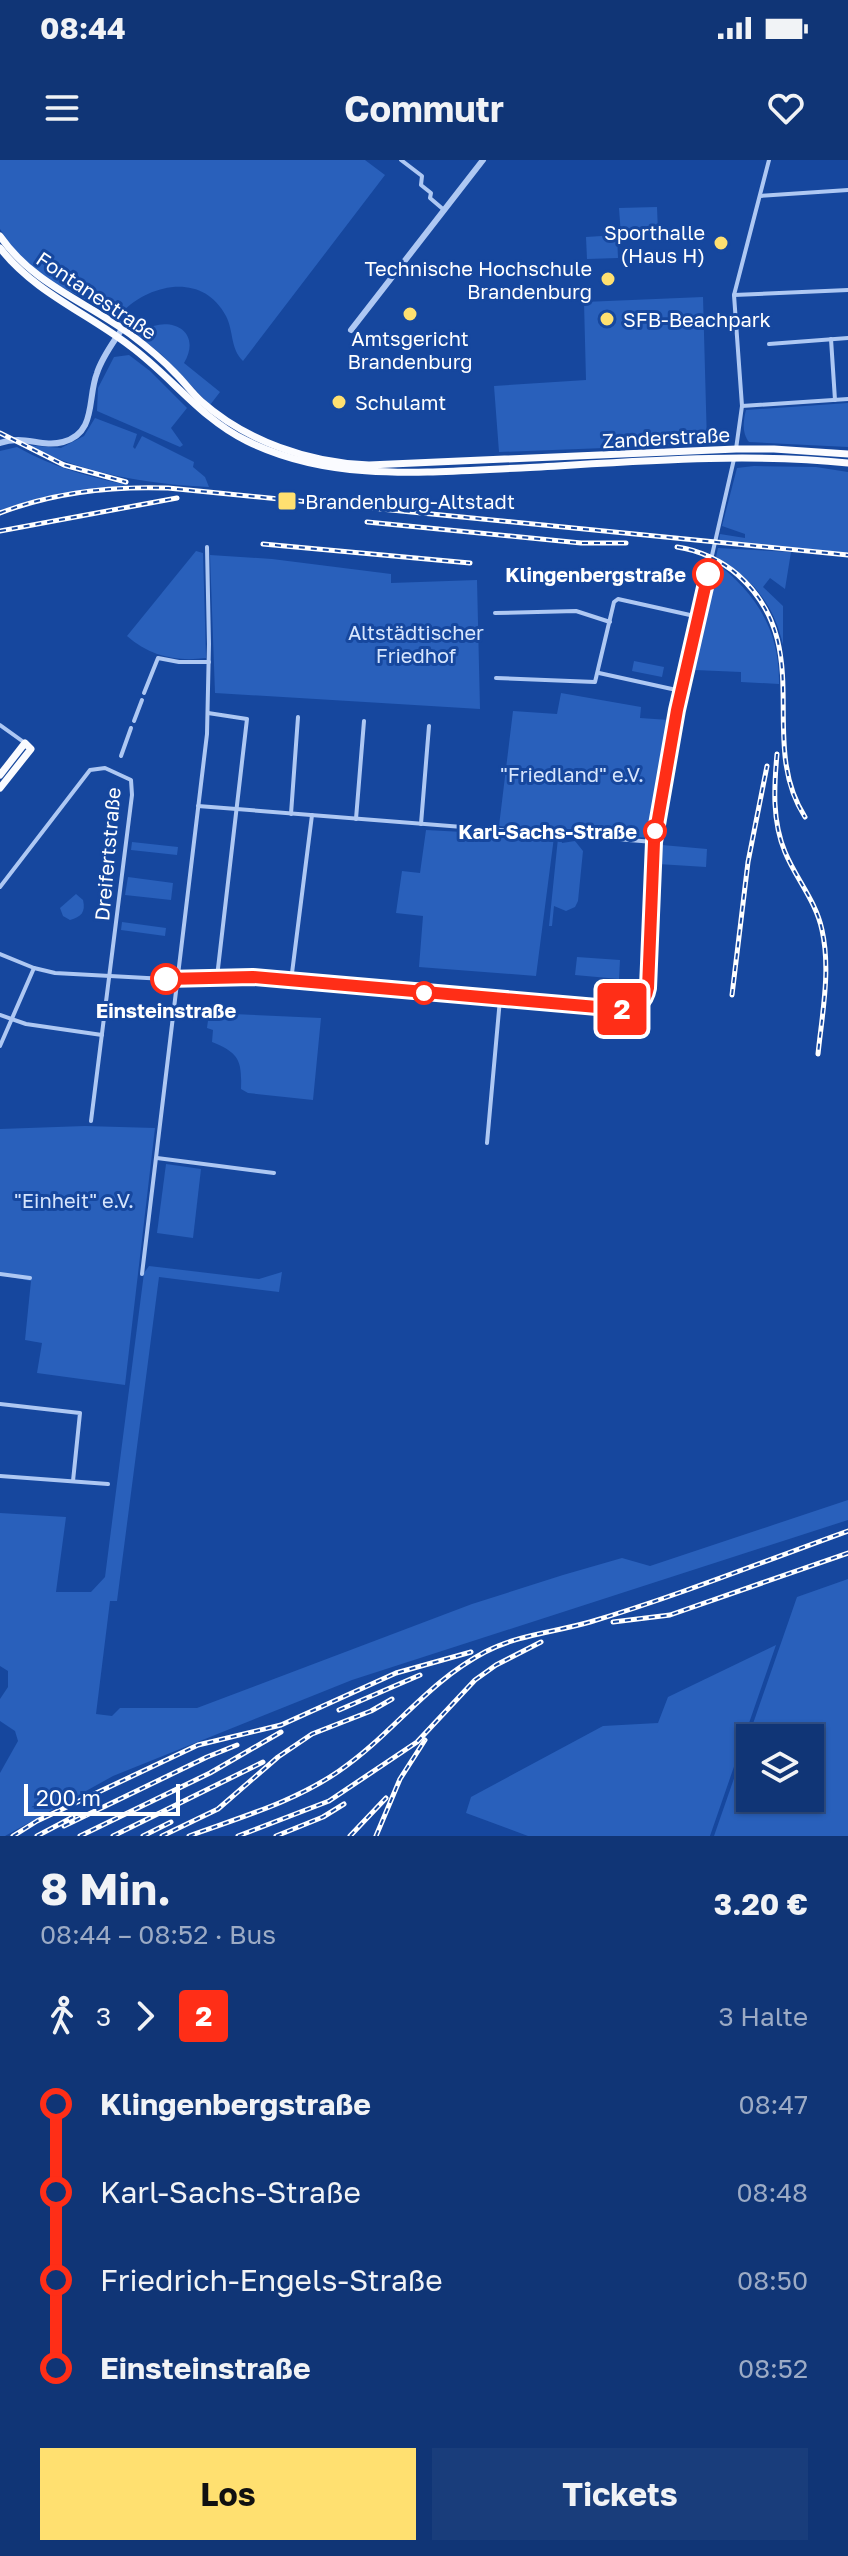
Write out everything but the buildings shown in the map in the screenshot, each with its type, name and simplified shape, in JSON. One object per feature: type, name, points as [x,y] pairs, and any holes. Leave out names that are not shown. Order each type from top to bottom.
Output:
[{"type":"main road","name":"Fontanestraße","points":[[0,236],[19,260],[42,280],[122,329],[165,363],[217,413],[251,434],[300,453]]},
{"type":"main road","name":"Fontanestraße","points":[[0,248],[32,281],[117,337],[160,370],[223,428],[268,451]]},
{"type":"main road","name":"Zanderstraße","points":[[268,451],[308,463],[344,469],[413,472],[736,449],[848,454]]},
{"type":"main road","points":[[734,459],[736,449]]},
{"type":"main road","name":"Zanderstraße","points":[[300,453],[345,464],[486,466],[787,458],[848,463]]},
{"type":"main road","points":[[0,775],[28,746]]},
{"type":"main road","points":[[0,788],[28,746]]},
{"type":"street","points":[[401,160],[422,176],[421,185],[444,210]]},
{"type":"street","points":[[351,330],[483,160]]},
{"type":"street","points":[[736,449],[742,406],[734,295],[769,160]]},
{"type":"street","points":[[760,196],[848,190]]},
{"type":"street","points":[[734,295],[848,290]]},
{"type":"street","points":[[0,443],[16,438],[61,442],[80,432],[91,410],[93,382],[122,329]]},
{"type":"street","points":[[769,344],[848,338]]},
{"type":"street","points":[[831,339],[835,400]]},
{"type":"street","points":[[742,406],[848,399]]},
{"type":"street","points":[[0,954],[55,973],[109,978],[217,977],[291,981],[634,1009],[645,999],[648,988],[654,842],[681,691],[734,459]]},
{"type":"street","points":[[142,1274],[208,713],[207,547]]},
{"type":"street","points":[[496,678],[595,682],[614,602],[618,599],[699,617]]},
{"type":"street","points":[[495,613],[576,611],[610,622]]},
{"type":"street","points":[[144,693],[158,658],[209,662]]},
{"type":"street","points":[[599,673],[681,691]]},
{"type":"street","points":[[134,721],[142,700]]},
{"type":"street","points":[[208,713],[247,719],[217,977]]},
{"type":"street","points":[[291,814],[298,717]]},
{"type":"street","points":[[356,819],[364,721]]},
{"type":"street","points":[[0,725],[28,746]]},
{"type":"street","points":[[421,824],[429,726]]},
{"type":"street","points":[[121,756],[131,728]]},
{"type":"street","points":[[116,771],[118,764]]},
{"type":"street","name":"Dreifertstraße","points":[[0,887],[87,773],[98,767],[116,771],[131,780],[133,786],[109,978]]},
{"type":"street","points":[[198,806],[654,842]]},
{"type":"street","points":[[291,981],[312,815]]},
{"type":"street","points":[[0,1046],[34,968]]},
{"type":"street","points":[[91,1121],[109,978]]},
{"type":"street","points":[[487,1143],[500,999]]},
{"type":"street","points":[[0,1015],[43,1028],[102,1035]]},
{"type":"street","points":[[157,1158],[274,1173]]},
{"type":"street","points":[[0,1274],[30,1278]]},
{"type":"street","points":[[0,1404],[80,1413],[73,1481]]},
{"type":"street","points":[[0,1476],[108,1484]]},
{"type":"green space","points":[[0,160],[365,160],[385,175],[243,361],[236,351],[226,316],[216,302],[204,293],[190,288],[161,289],[146,295],[121,313],[142,331],[163,324],[173,325],[186,334],[189,352],[184,363],[220,392],[210,405],[161,354],[96,305],[42,277],[14,250],[0,229]]},
{"type":"green space","points":[[657,207],[658,232],[621,235],[619,208]]},
{"type":"green space","points":[[617,235],[618,258],[587,259],[586,237]]},
{"type":"green space","points":[[703,297],[707,444],[499,452],[494,386],[586,380],[584,302]]},
{"type":"green space","points":[[129,355],[187,408],[171,428],[183,445],[180,447],[97,411],[98,388],[114,357]]},
{"type":"green space","points":[[848,403],[848,447],[749,442],[745,435],[746,410]]},
{"type":"green space","points":[[95,418],[137,434],[135,449],[142,436],[194,462],[193,467],[205,477],[209,487],[161,483],[92,470],[25,445],[61,448],[84,436]]},
{"type":"green space","points":[[17,447],[71,470],[128,485],[43,497],[0,510],[0,451]]},
{"type":"green space","points":[[816,467],[848,472],[848,553],[719,541],[720,534],[745,538],[745,534],[722,526],[737,468]]},
{"type":"green space","points":[[718,548],[791,552],[785,589],[770,578],[763,587],[783,606],[783,645],[774,617],[760,594],[751,583],[716,557]]},
{"type":"green space","points":[[196,551],[203,553],[206,658],[184,659],[154,653],[127,636]]},
{"type":"green space","name":"Altstädtischer Friedhof","points":[[210,555],[272,559],[391,574],[391,583],[477,580],[480,709],[215,693]]},
{"type":"green space","points":[[714,561],[742,586],[763,614],[775,646],[779,684],[741,682],[741,672],[695,670]]},
{"type":"green space","points":[[634,661],[664,667],[662,677],[632,671]]},
{"type":"green space","name":"\"Friedland\" e.V.","points":[[561,693],[641,707],[640,718],[669,720],[649,838],[499,826],[513,711],[557,714]]},
{"type":"green space","points":[[426,830],[554,837],[536,976],[419,967],[423,916],[396,913],[402,871],[420,873]]},
{"type":"green space","points":[[558,838],[562,843],[575,841],[583,851],[578,901],[575,907],[566,911],[554,906],[552,926],[549,926]]},
{"type":"green space","points":[[132,842],[178,847],[177,855],[131,850]]},
{"type":"green space","points":[[662,845],[707,849],[706,867],[658,864]]},
{"type":"green space","points":[[128,877],[173,883],[171,900],[125,895]]},
{"type":"green space","points":[[76,894],[83,900],[83,911],[80,916],[70,920],[63,916],[60,908]]},
{"type":"green space","points":[[122,922],[166,928],[165,936],[121,930]]},
{"type":"green space","points":[[577,957],[620,960],[619,979],[575,975]]},
{"type":"green space","points":[[209,1013],[321,1018],[313,1100],[248,1093],[241,1089],[237,1059],[212,1042],[213,1030],[207,1028]]},
{"type":"green space","name":"\"Einheit\" e.V.","points":[[85,1126],[155,1128],[125,1385],[37,1373],[42,1343],[25,1340],[31,1281],[0,1275],[0,1129]]},
{"type":"green space","points":[[166,1164],[201,1169],[193,1238],[157,1233]]},
{"type":"green space","points":[[149,1266],[259,1279],[282,1272],[279,1292],[159,1277],[117,1601],[110,1601],[96,1714],[112,1716],[120,1708],[197,1708],[472,1604],[622,1558],[650,1566],[848,1500],[848,1520],[352,1680],[113,1776],[0,1836],[0,1773],[18,1741],[15,1731],[0,1721],[0,1699],[8,1687],[8,1671],[0,1666],[0,1513],[66,1517],[56,1592],[91,1592],[105,1577],[144,1273]]},
{"type":"green space","points":[[848,1579],[848,1836],[714,1836],[736,1773],[736,1812],[824,1812],[824,1724],[753,1724],[797,1597]]},
{"type":"green space","points":[[776,1645],[749,1724],[736,1724],[736,1761],[710,1836],[528,1836],[466,1813],[471,1797],[603,1726],[658,1723],[668,1697]]},
{"type":"railway","points":[[0,433],[64,465],[126,482]]},
{"type":"railway","points":[[0,513],[41,500],[83,492],[168,488],[848,555]]},
{"type":"railway","points":[[0,531],[177,498]]},
{"type":"railway","points":[[367,522],[581,543],[626,543]]},
{"type":"railway","points":[[263,544],[470,563]]},
{"type":"railway","points":[[677,547],[702,553],[725,565],[762,603],[775,632],[781,663],[785,757],[791,788],[805,817]]},
{"type":"railway","points":[[777,754],[775,804],[781,840],[815,909],[825,945],[825,992],[818,1054]]},
{"type":"railway","points":[[732,995],[748,862],[767,766]]},
{"type":"railway","points":[[189,1836],[267,1808],[322,1782],[358,1757],[445,1678],[497,1646],[623,1612],[848,1531]]},
{"type":"railway","points":[[613,1622],[670,1615],[848,1553]]},
{"type":"railway","points":[[238,1836],[329,1801],[417,1742],[475,1680],[496,1665],[541,1642]]},
{"type":"railway","points":[[13,1836],[37,1821],[198,1745],[281,1725],[396,1673],[471,1652]]},
{"type":"railway","points":[[339,1710],[420,1675]]},
{"type":"railway","points":[[162,1836],[218,1809],[278,1757],[312,1734],[371,1711],[392,1699]]},
{"type":"railway","points":[[80,1836],[210,1773],[281,1732]]},
{"type":"railway","points":[[376,1836],[400,1779],[425,1740]]},
{"type":"railway","points":[[64,1826],[237,1745]]},
{"type":"railway","points":[[113,1836],[263,1762]]},
{"type":"railway","points":[[350,1836],[386,1798]]},
{"type":"railway","points":[[276,1836],[323,1817],[344,1804]]},
{"type":"railway","points":[[37,1836],[73,1817]]},
{"type":"railway","points":[[143,1836],[171,1822]]},
{"type":"bus line","name":"2","points":[[166,979],[253,977],[620,1009],[634,1009],[641,1004],[648,988],[655,831],[681,691],[708,574]]},
{"type":"place","name":"Sporthalle (Haus H)","points":[[721,243]]},
{"type":"place","name":"Technische Hochschule Brandenburg","points":[[608,279]]},
{"type":"place","name":"Amtsgericht Brandenburg","points":[[410,314]]},
{"type":"place","name":"SFB-Beachpark","points":[[607,319]]},
{"type":"place","name":"Schulamt","points":[[339,402]]},
{"type":"place","name":"Brandenburg-Altstadt","points":[[287,501]]},
{"type":"place","name":"Klingenbergstraße","points":[[708,574]]},
{"type":"place","name":"Karl-Sachs-Straße","points":[[655,831]]},
{"type":"place","name":"Einsteinstraße","points":[[166,979]]}]
